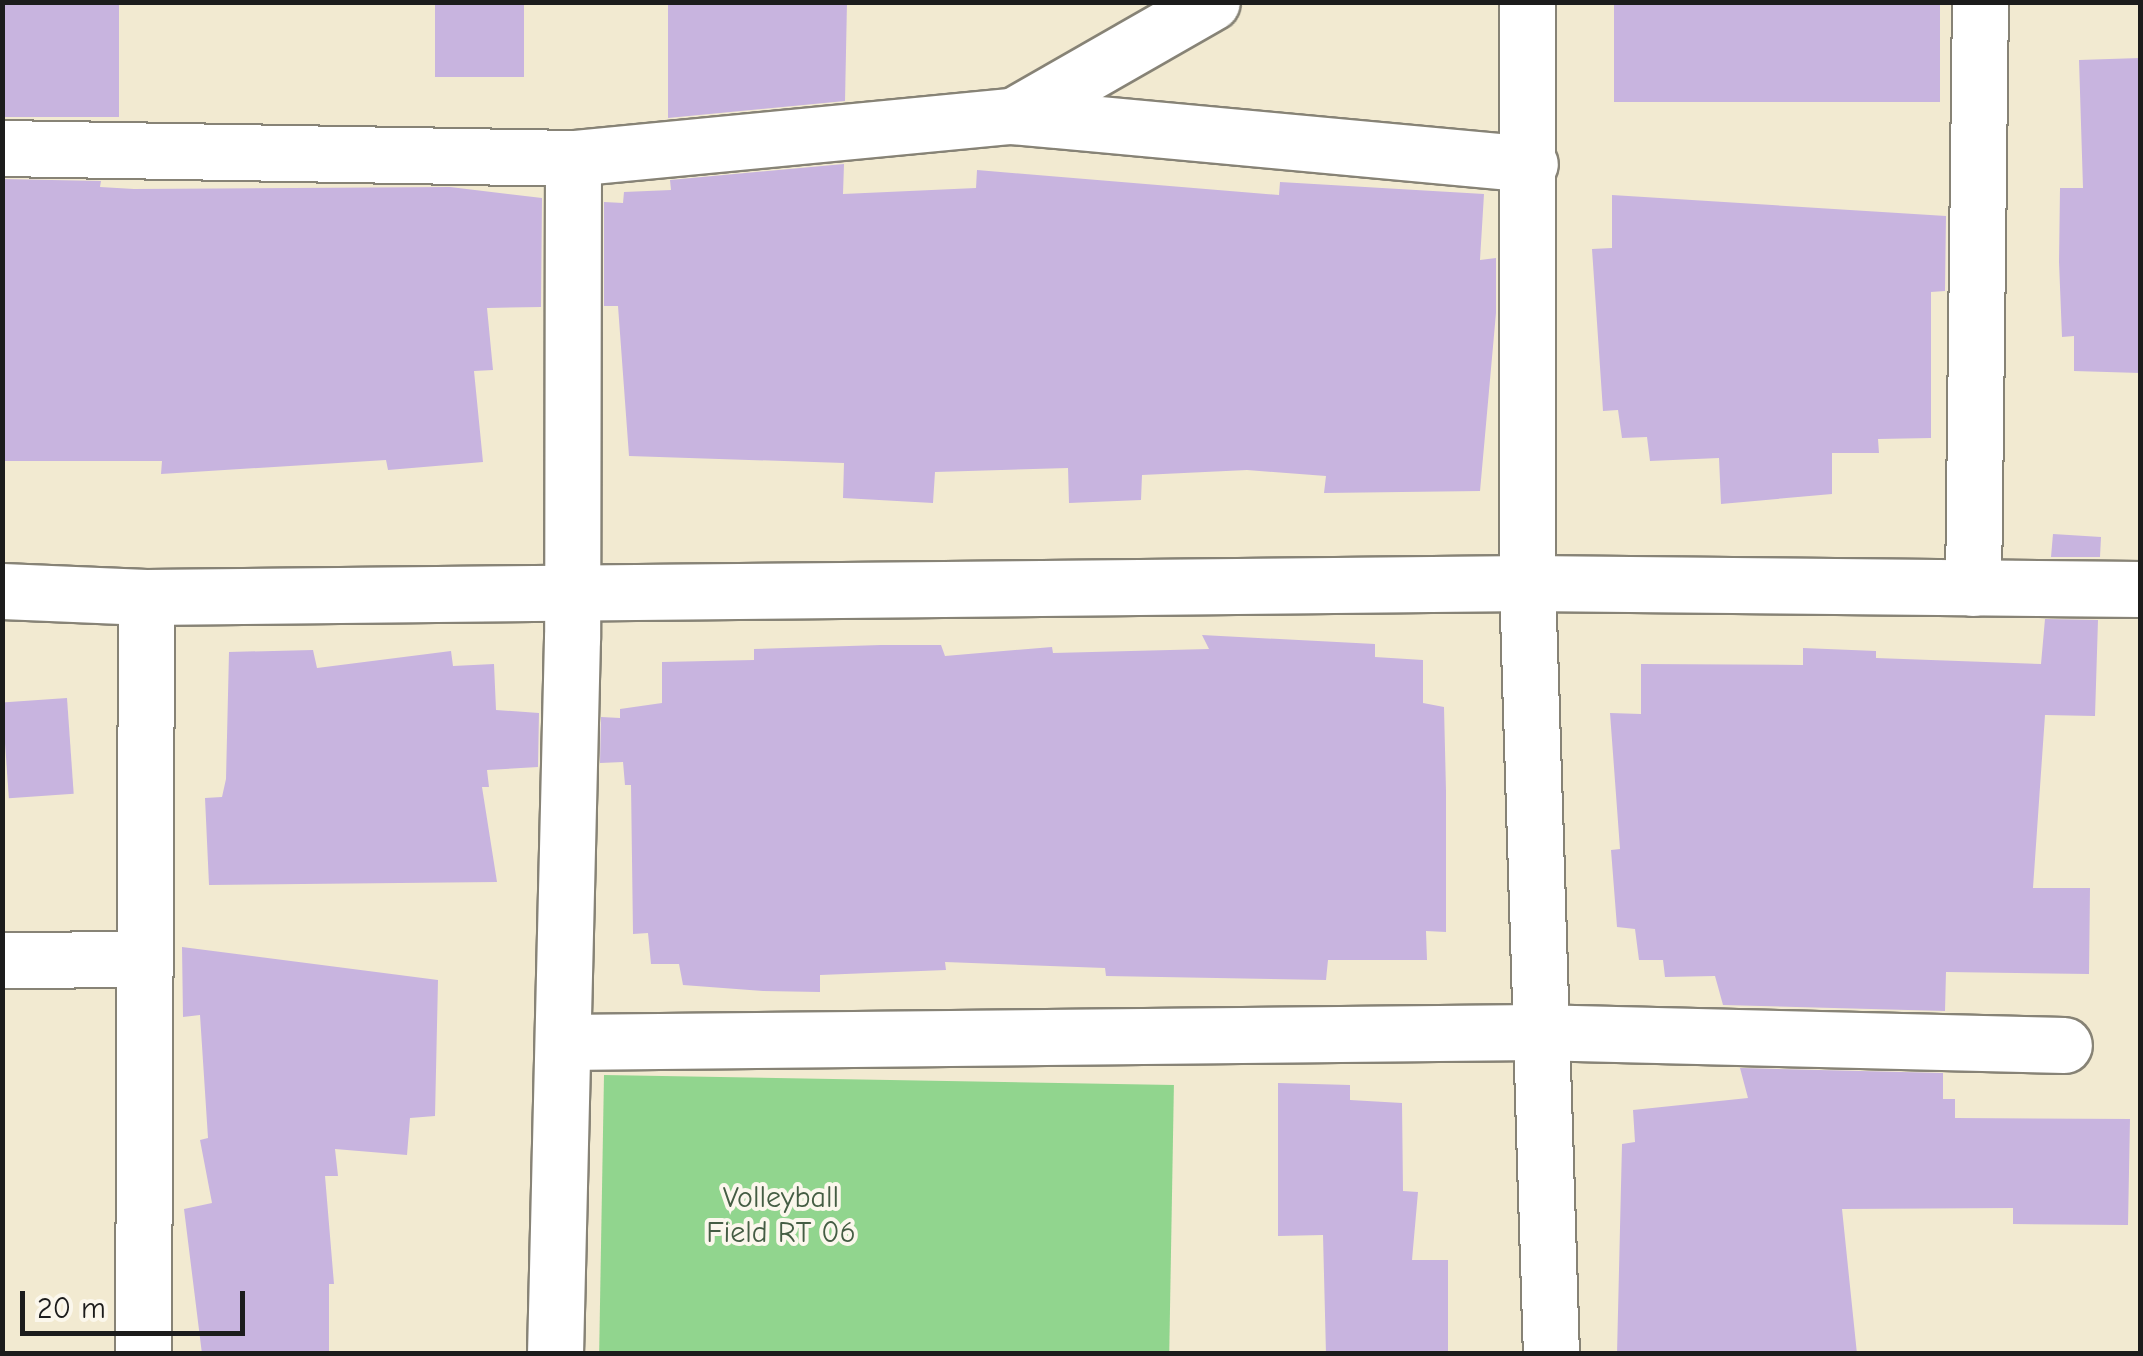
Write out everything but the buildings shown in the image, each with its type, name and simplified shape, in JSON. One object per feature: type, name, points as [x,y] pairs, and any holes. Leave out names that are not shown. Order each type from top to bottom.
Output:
[{"type":"street","points":[[1013,116],[1212,2]]},
{"type":"street","points":[[1527,2],[1530,164],[1526,584],[1537,1032],[1551,1354]]},
{"type":"street","points":[[1973,588],[1980,2]]},
{"type":"street","points":[[2,148],[573,158],[1013,116],[1530,164]]},
{"type":"street","points":[[556,1354],[572,595],[573,158]]},
{"type":"street","points":[[2,591],[146,597],[1526,584],[2140,588]]},
{"type":"street","points":[[143,1354],[146,597]]},
{"type":"street","points":[[2,960],[144,959]]},
{"type":"street","points":[[564,1042],[1537,1032],[2064,1045]]},
{"type":"green space","name":"Volleyball Field RT 06","points":[[604,1075],[1174,1085],[1169,1354],[599,1354]]}]
